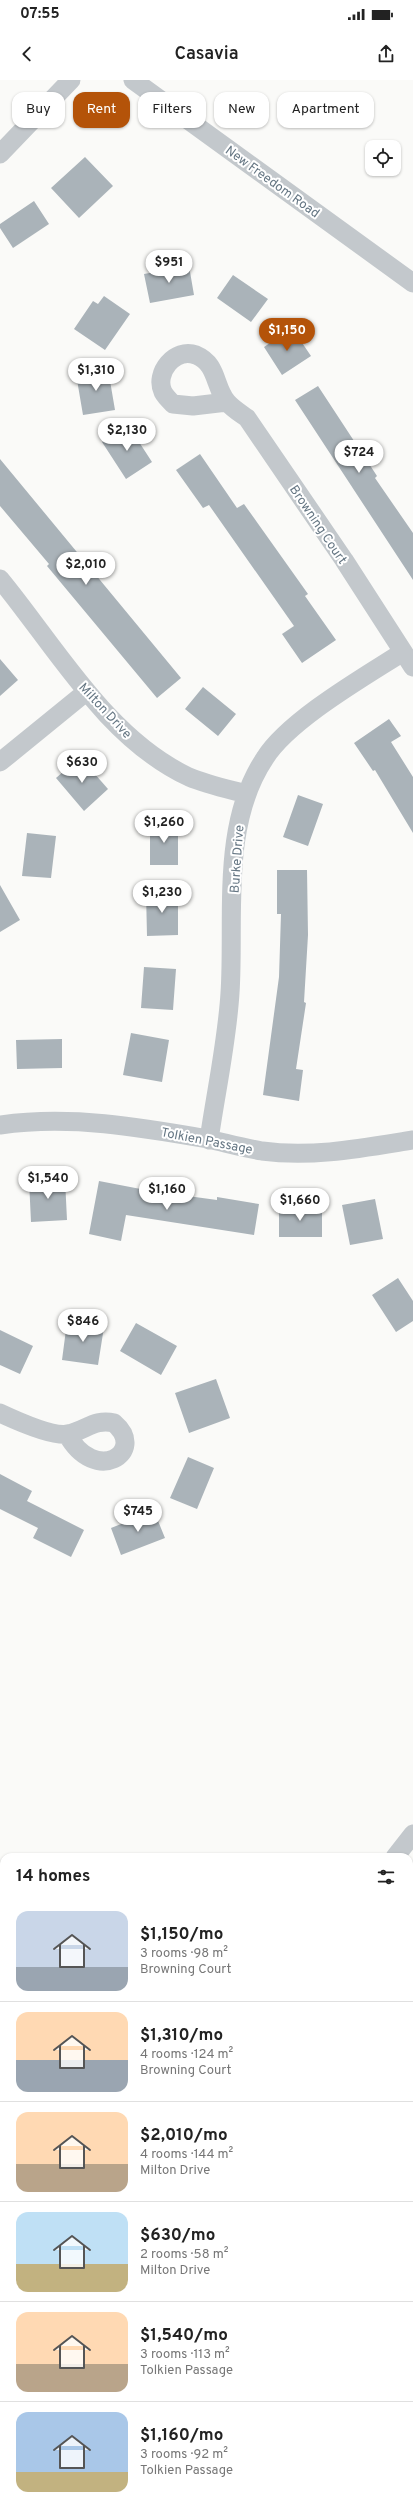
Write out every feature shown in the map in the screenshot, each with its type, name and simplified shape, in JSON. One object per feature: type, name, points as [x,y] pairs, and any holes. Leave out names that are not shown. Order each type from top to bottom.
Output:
[{"type":"street","points":[[0,154],[71,80]]},
{"type":"street","name":"New Freedom Road","points":[[133,80],[413,283]]},
{"type":"street","name":"Browning Court","points":[[227,402],[247,418],[344,560],[408,659]]},
{"type":"street","name":"Milton Drive","points":[[0,579],[86,692],[137,744],[154,757],[204,783],[247,794]]},
{"type":"street","name":"Burke Drive","points":[[209,1140],[230,995],[236,833],[247,794],[265,757],[280,740],[345,690],[408,659]]},
{"type":"street","points":[[0,762],[86,692]]},
{"type":"street","name":"Tolkien Passage","points":[[0,1126],[39,1120],[92,1122],[209,1140],[262,1151],[290,1152],[346,1151],[413,1140]]},
{"type":"street","points":[[0,1413],[33,1427],[67,1434]]},
{"type":"street","points":[[398,1853],[413,1834]]},
{"type":"building","points":[[85,157],[113,186],[79,218],[51,188]]},
{"type":"building","points":[[34,201],[49,224],[13,248],[0,228],[0,224]]},
{"type":"building","points":[[189,266],[194,295],[150,303],[144,274]]},
{"type":"building","points":[[233,275],[268,299],[251,322],[217,298]]},
{"type":"building","points":[[104,296],[130,314],[105,350],[74,329],[93,301],[98,304]]},
{"type":"building","points":[[292,328],[311,356],[282,375],[264,347]]},
{"type":"building","points":[[108,369],[115,410],[83,415],[76,374]]},
{"type":"building","points":[[318,386],[377,476],[375,478],[413,533],[413,580],[295,400]]},
{"type":"building","points":[[128,425],[152,462],[126,479],[102,442]]},
{"type":"building","points":[[200,454],[237,508],[244,504],[308,594],[305,596],[336,640],[302,663],[282,634],[294,626],[209,505],[203,508],[176,470]]},
{"type":"building","points":[[0,459],[181,678],[157,698],[47,566],[49,564],[0,506]]},
{"type":"building","points":[[0,659],[18,680],[0,696]]},
{"type":"building","points":[[203,687],[236,714],[218,736],[185,709]]},
{"type":"building","points":[[389,719],[401,736],[391,742],[413,777],[413,833],[375,770],[373,771],[354,743]]},
{"type":"building","points":[[80,757],[108,789],[84,811],[56,778]]},
{"type":"building","points":[[298,795],[323,804],[308,846],[283,837]]},
{"type":"building","points":[[178,823],[178,865],[150,865],[150,824]]},
{"type":"building","points":[[27,833],[56,836],[51,878],[22,876]]},
{"type":"building","points":[[277,870],[307,870],[308,935],[304,1002],[306,1003],[296,1069],[303,1070],[299,1101],[263,1095],[279,977],[281,914],[277,914]]},
{"type":"building","points":[[0,885],[20,920],[0,932]]},
{"type":"building","points":[[146,892],[178,892],[178,935],[147,936]]},
{"type":"building","points":[[144,967],[176,969],[173,1010],[141,1008]]},
{"type":"building","points":[[131,1033],[169,1040],[162,1082],[123,1075]]},
{"type":"building","points":[[62,1039],[62,1068],[17,1069],[16,1040]]},
{"type":"building","points":[[65,1179],[67,1220],[31,1222],[29,1180]]},
{"type":"building","points":[[99,1181],[151,1191],[217,1200],[217,1197],[259,1204],[254,1235],[126,1215],[121,1241],[89,1234]]},
{"type":"building","points":[[375,1199],[383,1239],[350,1245],[342,1205]]},
{"type":"building","points":[[279,1207],[322,1207],[322,1237],[279,1237]]},
{"type":"building","points":[[398,1278],[413,1301],[413,1321],[396,1332],[372,1295]]},
{"type":"building","points":[[67,1322],[104,1327],[98,1365],[62,1360]]},
{"type":"building","points":[[136,1323],[177,1346],[161,1375],[120,1351]]},
{"type":"building","points":[[0,1330],[33,1346],[20,1374],[0,1365]]},
{"type":"building","points":[[216,1379],[230,1418],[189,1433],[175,1393]]},
{"type":"building","points":[[188,1457],[214,1468],[197,1509],[170,1498]]},
{"type":"building","points":[[0,1474],[32,1491],[27,1501],[84,1530],[71,1557],[33,1538],[38,1528],[0,1509]]},
{"type":"building","points":[[154,1511],[165,1538],[121,1555],[111,1528]]}]
